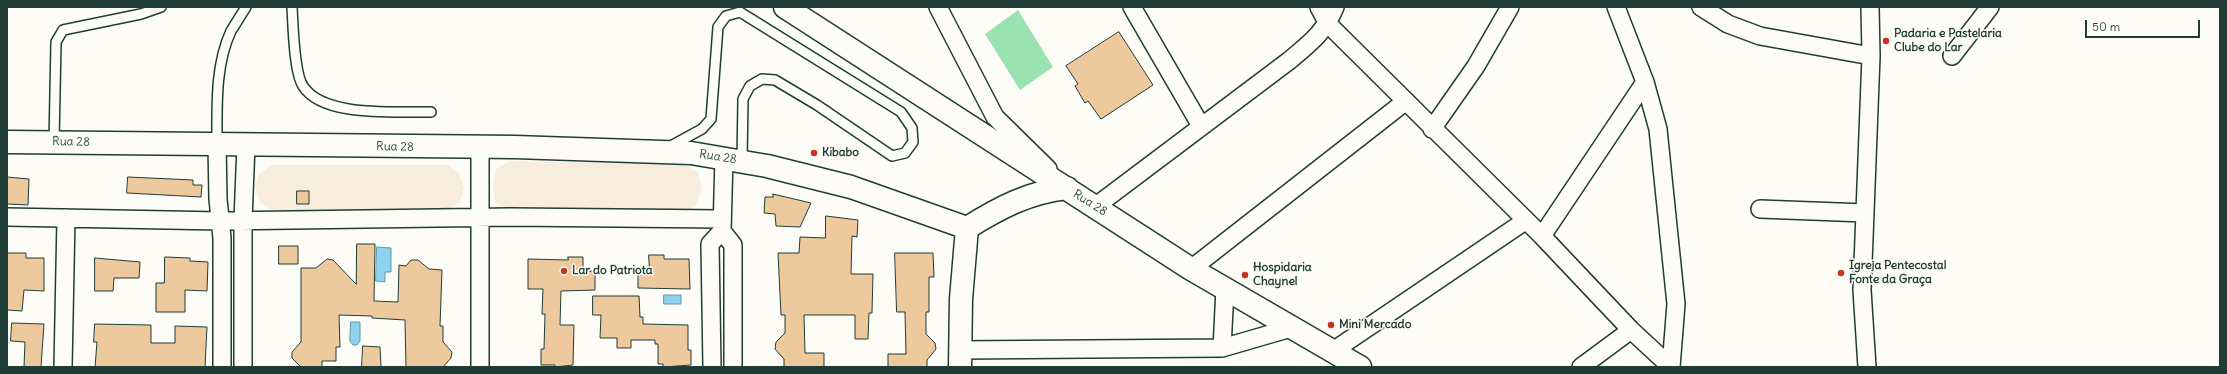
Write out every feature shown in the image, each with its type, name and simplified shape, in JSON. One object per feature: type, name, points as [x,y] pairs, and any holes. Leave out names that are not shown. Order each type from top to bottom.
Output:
[{"type":"street","points":[[785,7],[1067,188]]},
{"type":"street","points":[[938,7],[995,117],[1067,188]]},
{"type":"street","points":[[1132,7],[1201,126]]},
{"type":"street","points":[[1319,7],[1328,24],[1406,101],[1432,129],[1542,236],[1631,330],[1671,367]]},
{"type":"street","points":[[1096,206],[1290,60],[1328,24],[1335,7]]},
{"type":"street","points":[[1432,129],[1476,66],[1510,7]]},
{"type":"street","points":[[1616,7],[1645,82],[1658,129],[1676,304],[1671,367]]},
{"type":"street","points":[[1701,7],[1728,24],[1760,36],[1871,56]]},
{"type":"street","points":[[1867,367],[1862,290],[1871,56],[1870,7]]},
{"type":"street","points":[[1952,56],[1990,7]]},
{"type":"street","points":[[1542,236],[1645,82]]},
{"type":"street","points":[[1191,269],[1406,101]]},
{"type":"street","name":"Rua 28","points":[[7,142],[217,145],[480,146],[661,151],[733,159],[851,187],[967,228],[1014,201],[1034,194],[1067,188],[1191,269],[1360,367]]},
{"type":"street","points":[[217,145],[221,221],[222,367]]},
{"type":"street","points":[[243,367],[246,145]]},
{"type":"street","points":[[480,146],[480,367]]},
{"type":"street","points":[[712,367],[710,244],[722,225],[733,159]]},
{"type":"street","points":[[1760,209],[1865,213]]},
{"type":"street","points":[[7,217],[221,221],[480,217],[722,225]]},
{"type":"street","points":[[63,367],[66,218]]},
{"type":"street","points":[[1333,351],[1525,221]]},
{"type":"street","points":[[722,225],[733,246],[733,367]]},
{"type":"street","points":[[967,228],[959,358],[1222,348],[1291,328]]},
{"type":"street","points":[[1222,348],[1225,289]]},
{"type":"street","points":[[1581,367],[1631,330]]},
{"type":"lane","points":[[54,142],[56,42],[63,30],[141,14],[161,7]]},
{"type":"lane","points":[[217,145],[217,103],[222,60],[231,32],[246,7]]},
{"type":"lane","points":[[292,7],[298,70],[302,85],[313,98],[329,105],[345,109],[431,112]]},
{"type":"lane","points":[[661,151],[702,129],[712,119],[718,27],[726,16],[740,12],[901,112],[912,128],[913,142],[905,153],[892,156],[817,105],[775,80],[762,80],[750,86],[743,99],[733,159]]},
{"type":"shaded area","points":[[510,161],[682,164],[698,172],[702,190],[696,205],[681,214],[509,210],[495,202],[493,185],[496,169]]},
{"type":"shaded area","points":[[272,165],[448,165],[459,174],[464,188],[460,202],[448,210],[272,210],[260,202],[255,187],[259,174]]},
{"type":"green space","points":[[1018,10],[1053,67],[1020,90],[985,34]]},
{"type":"water","points":[[377,247],[391,248],[391,272],[385,272],[385,282],[376,281]]},
{"type":"water","points":[[664,295],[681,295],[681,304],[664,304]]},
{"type":"water","points":[[351,322],[360,322],[360,341],[357,345],[353,345],[350,341]]},
{"type":"building","points":[[1119,32],[1153,85],[1101,119],[1088,101],[1085,103],[1075,86],[1078,84],[1066,66]]},
{"type":"building","points":[[7,177],[29,179],[28,205],[7,204]]},
{"type":"building","points":[[128,177],[193,180],[193,185],[202,185],[201,197],[127,193]]},
{"type":"building","points":[[297,191],[309,191],[309,204],[297,204]]},
{"type":"building","points":[[773,194],[811,203],[800,227],[776,226],[775,214],[764,213],[765,197],[773,197]]},
{"type":"building","points":[[826,216],[858,220],[857,237],[852,236],[851,274],[873,274],[872,313],[869,313],[868,339],[855,339],[855,315],[804,315],[805,353],[824,353],[824,367],[784,367],[784,359],[775,349],[776,342],[785,333],[785,315],[781,315],[778,253],[799,253],[800,237],[825,238]]},
{"type":"building","points":[[357,244],[375,244],[374,301],[398,302],[399,265],[406,266],[411,260],[418,260],[429,269],[442,270],[440,326],[443,326],[443,342],[452,352],[451,358],[443,367],[406,367],[405,320],[372,318],[372,316],[339,315],[340,347],[336,347],[336,361],[322,361],[322,367],[301,367],[292,358],[292,352],[301,342],[301,268],[316,268],[327,259],[333,260],[356,284]]},
{"type":"building","points":[[279,246],[298,246],[298,264],[279,264]]},
{"type":"building","points":[[7,253],[26,253],[26,258],[44,258],[44,291],[24,290],[22,311],[7,310]]},
{"type":"building","points":[[895,253],[933,253],[934,277],[929,277],[929,312],[926,312],[926,334],[935,343],[936,349],[927,360],[927,367],[888,367],[888,354],[906,354],[905,312],[897,312]]},
{"type":"building","points":[[649,255],[664,255],[664,259],[689,259],[690,289],[638,288],[638,270],[649,269]]},
{"type":"building","points":[[165,257],[190,258],[190,261],[208,262],[207,291],[185,290],[185,312],[156,312],[156,283],[164,283]]},
{"type":"building","points":[[568,257],[583,257],[583,271],[595,271],[595,290],[561,291],[560,325],[574,325],[573,365],[555,367],[555,365],[541,365],[541,349],[544,349],[545,314],[542,314],[543,289],[528,289],[528,259],[568,260]]},
{"type":"building","points":[[95,258],[140,262],[139,278],[114,278],[113,291],[95,291]]},
{"type":"building","points":[[593,296],[639,296],[640,317],[643,317],[643,324],[688,325],[688,350],[691,350],[691,365],[663,367],[663,364],[658,364],[658,344],[655,344],[655,340],[631,340],[631,348],[617,348],[617,338],[600,338],[601,315],[593,315]]},
{"type":"building","points":[[12,323],[44,324],[41,367],[24,367],[25,342],[11,341]]},
{"type":"building","points":[[95,324],[151,325],[151,343],[175,343],[175,326],[207,327],[205,367],[95,367],[97,342],[94,342]]},
{"type":"building","points":[[363,346],[380,347],[381,367],[362,367]]},
{"type":"place","name":"Padaria e Pastelaria Clube do Lar","points":[[1886,41]]},
{"type":"place","name":"Kibabo","points":[[814,153]]},
{"type":"place","name":"Lar do Patriota","points":[[564,271]]},
{"type":"place","name":"Igreja Pentecostal Fonte da Graça","points":[[1841,273]]},
{"type":"place","name":"Hospidaria Chaynel","points":[[1245,275]]},
{"type":"place","name":"Mini Mercado","points":[[1331,325]]}]
